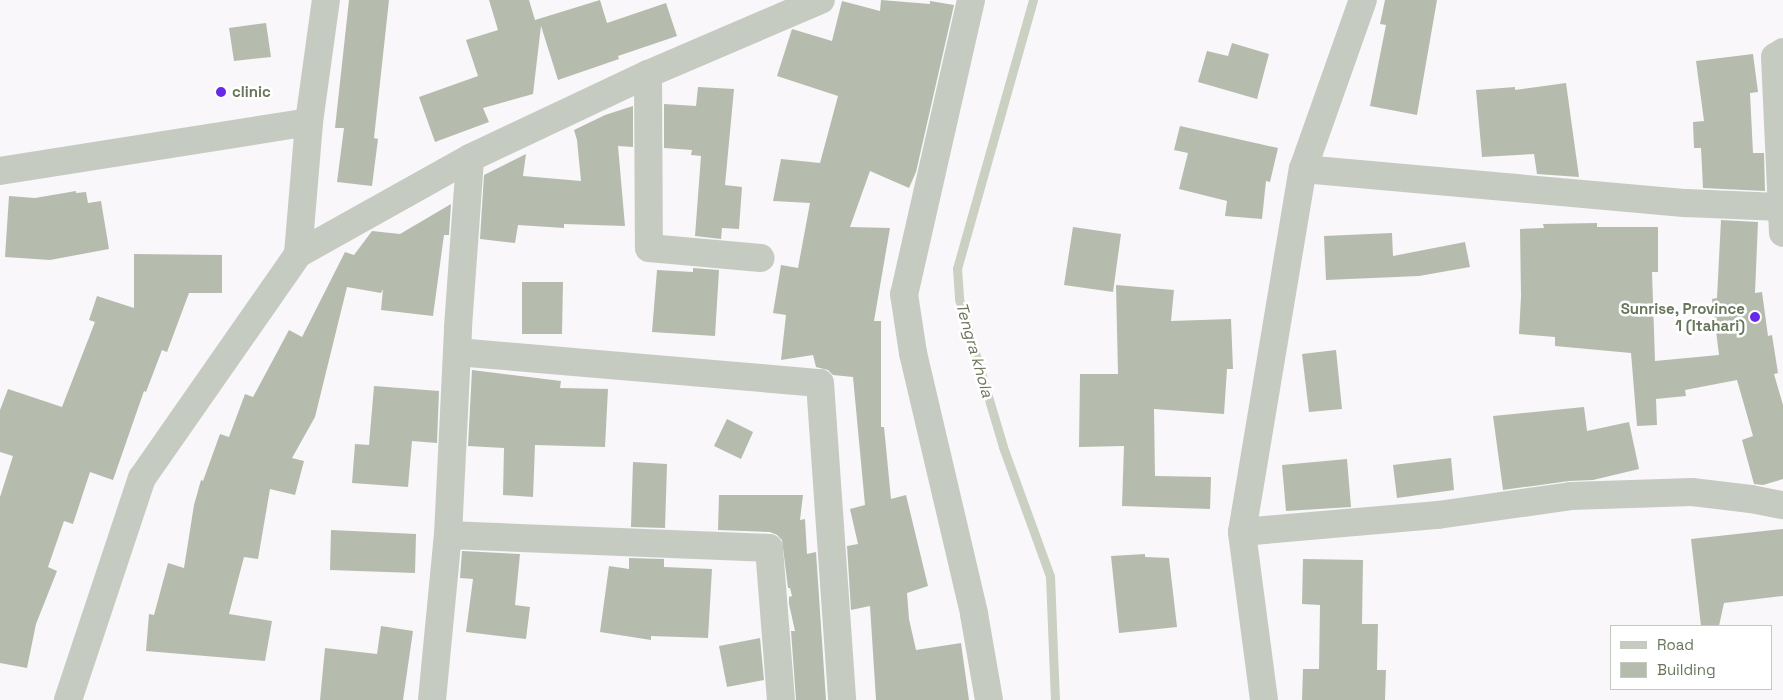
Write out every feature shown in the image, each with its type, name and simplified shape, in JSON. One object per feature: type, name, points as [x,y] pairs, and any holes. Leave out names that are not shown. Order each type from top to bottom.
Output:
[{"type":"street","points":[[298,254],[309,122],[326,0]]},
{"type":"street","points":[[68,700],[142,478],[298,254],[470,158],[648,74],[821,0]]},
{"type":"street","points":[[971,0],[904,294],[913,353],[974,614],[989,700]]},
{"type":"street","points":[[1264,700],[1242,532],[1303,169],[1363,0]]},
{"type":"street","points":[[1303,169],[1686,203],[1782,216],[1775,57],[1783,52]]},
{"type":"street","points":[[648,74],[649,248],[762,258]]},
{"type":"street","points":[[0,171],[309,122]]},
{"type":"street","points":[[432,700],[448,535],[457,352],[470,158]]},
{"type":"street","points":[[457,352],[820,383],[842,700]]},
{"type":"street","points":[[1242,532],[1438,515],[1571,496],[1692,492],[1783,505]]},
{"type":"street","points":[[448,535],[769,548],[781,700]]},
{"type":"building","points":[[349,0],[389,0],[374,138],[378,139],[372,186],[337,182],[344,128],[335,128]]},
{"type":"building","points":[[489,0],[529,0],[535,20],[600,0],[607,23],[666,3],[677,36],[618,56],[619,59],[558,80],[541,26],[533,94],[483,108],[489,122],[435,142],[419,97],[478,76],[466,40],[498,30]]},
{"type":"building","points":[[881,0],[930,4],[930,1],[954,5],[916,172],[909,188],[870,171],[850,227],[890,228],[874,321],[881,321],[881,427],[884,427],[891,499],[906,495],[928,586],[907,593],[909,619],[916,650],[961,643],[969,700],[876,700],[870,606],[851,610],[847,546],[858,544],[850,509],[865,505],[853,377],[833,375],[828,370],[816,367],[813,355],[781,360],[786,315],[773,313],[781,265],[798,268],[810,203],[773,201],[781,159],[820,163],[838,96],[777,76],[792,29],[832,41],[842,1],[880,11]]},
{"type":"building","points":[[1385,0],[1437,0],[1417,115],[1370,106],[1386,25],[1380,24]]},
{"type":"building","points":[[266,23],[271,57],[234,61],[229,28]]},
{"type":"building","points":[[1232,43],[1269,54],[1257,99],[1198,82],[1207,51],[1228,56]]},
{"type":"building","points":[[1753,54],[1758,92],[1750,93],[1753,153],[1764,153],[1765,191],[1703,188],[1701,148],[1694,148],[1693,122],[1704,121],[1696,61]]},
{"type":"building","points":[[1566,83],[1579,177],[1537,174],[1534,154],[1482,157],[1476,90],[1515,87],[1515,90]]},
{"type":"building","points":[[698,87],[734,89],[725,185],[742,187],[739,229],[722,228],[721,239],[695,236],[701,156],[691,155],[692,150],[664,148],[664,104],[696,106]]},
{"type":"building","points":[[633,106],[633,147],[618,146],[625,226],[564,224],[564,228],[518,225],[515,243],[480,239],[484,175],[526,154],[523,176],[581,181],[577,140],[574,130],[605,115]]},
{"type":"building","points":[[1180,126],[1278,148],[1270,182],[1266,181],[1262,219],[1225,216],[1227,201],[1179,189],[1188,153],[1174,150]]},
{"type":"building","points":[[76,191],[76,193],[86,192],[88,203],[101,201],[109,249],[50,260],[5,257],[9,196],[35,198]]},
{"type":"building","points":[[451,204],[449,235],[444,235],[433,316],[381,310],[383,289],[381,293],[347,287],[315,417],[292,458],[304,461],[295,495],[270,489],[258,559],[244,557],[229,614],[272,621],[265,661],[146,651],[149,614],[154,615],[168,563],[184,568],[194,505],[201,480],[203,481],[220,434],[229,437],[245,394],[253,397],[289,330],[302,337],[345,252],[354,255],[372,231],[400,234]]},
{"type":"building","points":[[1721,220],[1758,222],[1755,293],[1762,292],[1768,336],[1772,335],[1778,373],[1774,374],[1783,405],[1783,479],[1763,485],[1754,484],[1742,440],[1753,436],[1737,380],[1685,390],[1686,396],[1656,399],[1657,425],[1637,426],[1631,353],[1555,346],[1555,337],[1519,334],[1521,296],[1520,229],[1544,228],[1543,224],[1597,223],[1597,227],[1658,227],[1658,272],[1652,272],[1655,361],[1719,355],[1712,299],[1717,298]]},
{"type":"building","points":[[1073,227],[1121,234],[1113,292],[1064,285]]},
{"type":"building","points":[[1392,233],[1393,256],[1465,242],[1470,267],[1419,276],[1326,280],[1324,236]]},
{"type":"building","points":[[134,254],[222,255],[222,293],[189,293],[167,352],[162,350],[146,392],[144,391],[113,480],[90,472],[73,524],[64,521],[48,567],[57,571],[36,624],[27,668],[0,663],[0,497],[13,456],[0,452],[0,410],[8,389],[62,407],[95,322],[89,320],[97,296],[134,308]]},
{"type":"building","points":[[693,268],[719,270],[715,336],[652,332],[657,270],[693,272]]},
{"type":"building","points":[[522,282],[563,282],[562,334],[522,334]]},
{"type":"building","points":[[1116,285],[1174,290],[1171,321],[1231,319],[1233,369],[1227,369],[1224,414],[1154,409],[1155,476],[1211,477],[1210,509],[1122,506],[1124,446],[1079,447],[1080,374],[1118,374]]},
{"type":"building","points":[[1336,350],[1342,409],[1309,412],[1302,354]]},
{"type":"building","points":[[472,370],[561,381],[560,388],[608,389],[605,447],[535,445],[533,497],[503,495],[504,448],[468,446]]},
{"type":"building","points":[[374,386],[439,391],[437,443],[412,441],[408,487],[352,483],[355,444],[369,445]]},
{"type":"building","points":[[1584,407],[1587,431],[1629,422],[1639,469],[1593,480],[1569,481],[1503,490],[1493,416]]},
{"type":"building","points":[[727,419],[753,432],[741,459],[714,446]]},
{"type":"building","points":[[1451,458],[1454,490],[1397,498],[1393,465]]},
{"type":"building","points":[[1347,459],[1351,507],[1286,511],[1282,465]]},
{"type":"building","points":[[633,462],[667,464],[665,528],[631,527]]},
{"type":"building","points":[[719,495],[803,495],[800,520],[805,519],[807,554],[816,552],[826,700],[796,700],[791,631],[795,631],[789,604],[789,597],[792,596],[790,588],[788,588],[782,540],[770,532],[718,530]]},
{"type":"building","points":[[1783,529],[1783,596],[1724,603],[1719,625],[1701,625],[1691,539]]},
{"type":"building","points":[[331,530],[416,534],[415,573],[330,570]]},
{"type":"building","points":[[462,551],[520,554],[515,605],[530,607],[526,639],[466,632],[473,579],[460,578]]},
{"type":"building","points":[[1145,554],[1145,557],[1169,558],[1177,627],[1119,633],[1111,556]]},
{"type":"building","points":[[629,558],[664,559],[664,567],[712,569],[708,638],[651,636],[651,640],[600,632],[609,566],[629,569]]},
{"type":"building","points":[[1303,559],[1363,560],[1362,624],[1378,624],[1377,670],[1386,670],[1385,700],[1302,700],[1303,669],[1319,669],[1320,605],[1302,604]]},
{"type":"building","points":[[381,626],[413,631],[403,700],[320,700],[325,648],[377,654]]},
{"type":"building","points":[[760,638],[764,680],[727,687],[719,646]]},
{"type":"waterway","name":"Tengra khola","points":[[1033,0],[957,268],[959,299],[1003,447],[1050,576],[1055,700]]},
{"type":"place","name":"clinic","points":[[221,92]]},
{"type":"place","name":"Sunrise, Province 1 (Itahari)","points":[[1755,317]]}]
